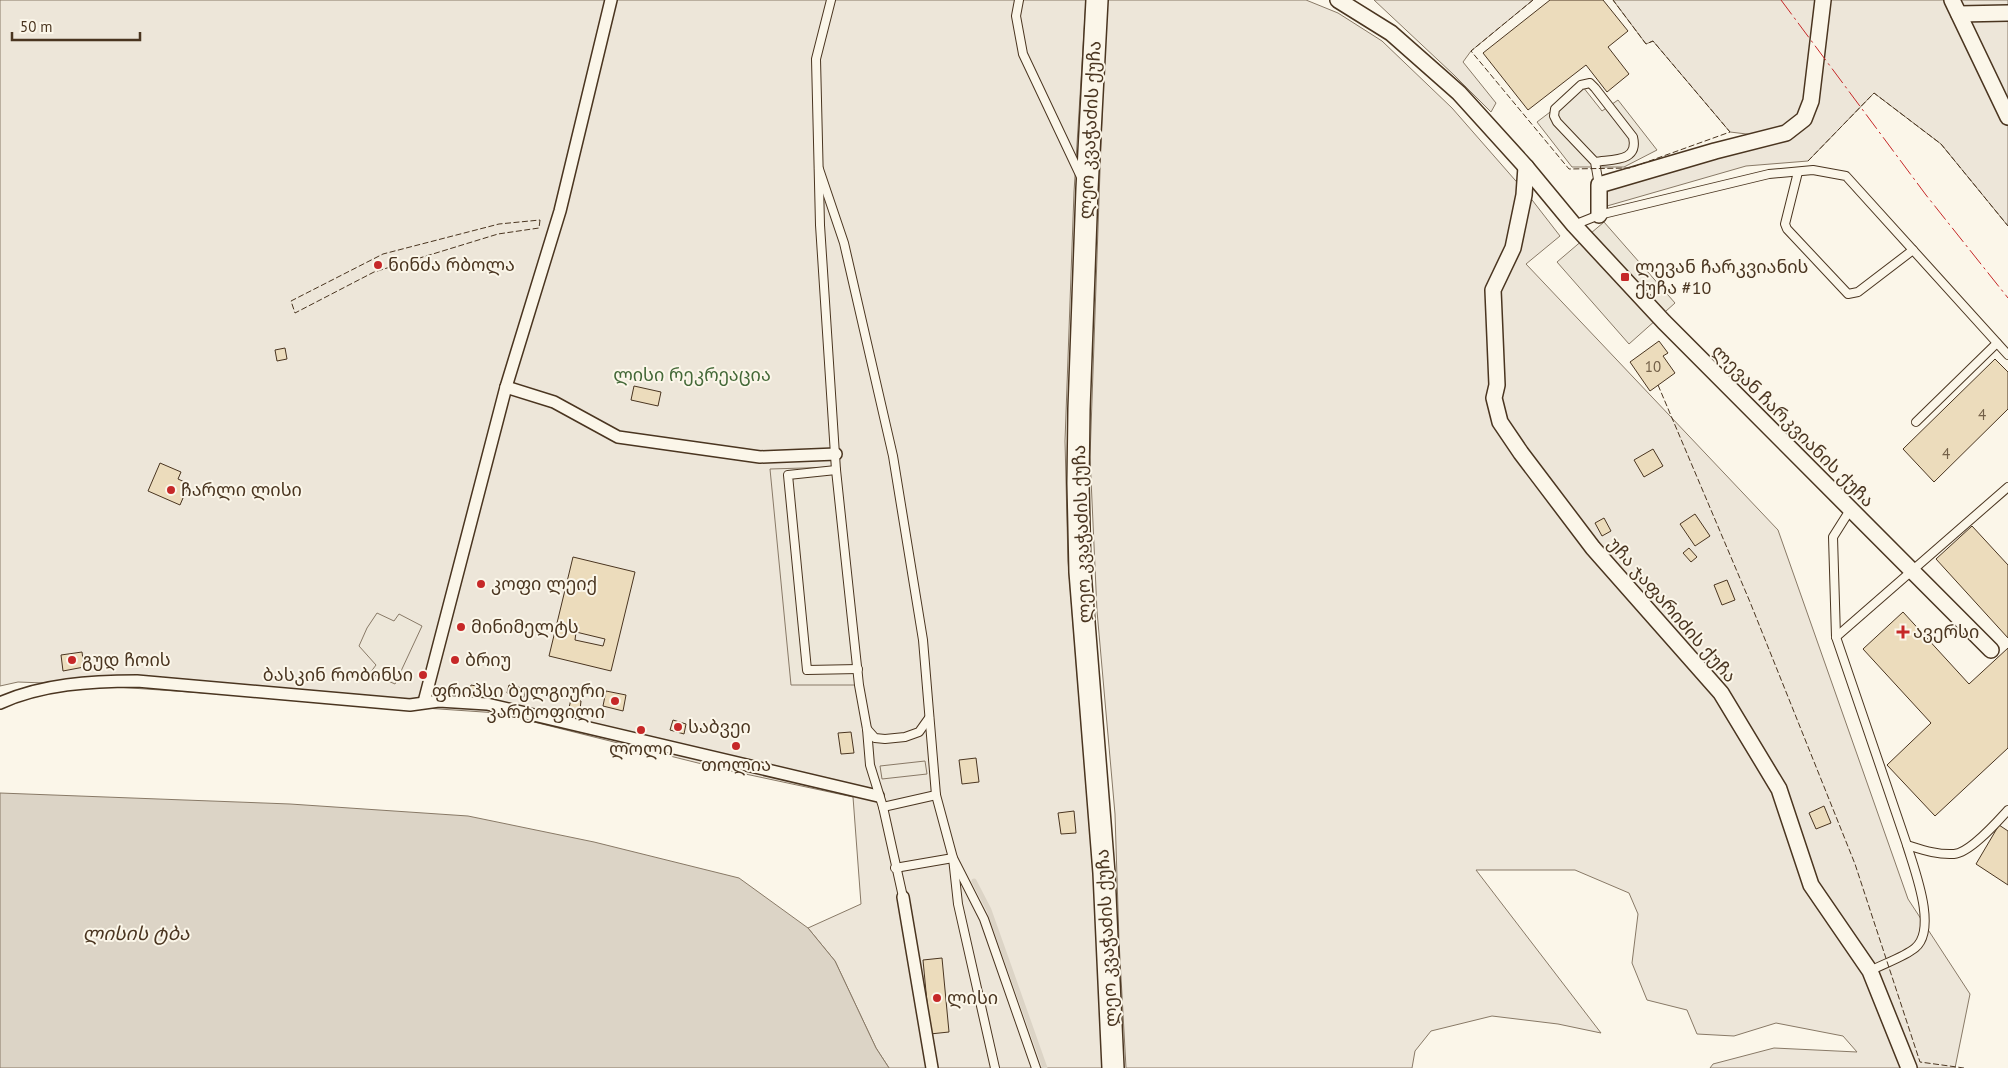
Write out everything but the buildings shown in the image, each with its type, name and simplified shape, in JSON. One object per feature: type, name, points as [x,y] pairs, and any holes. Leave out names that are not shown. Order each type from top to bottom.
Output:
[{"type":"main road","name":"ლეო კვაჭაძის ქუჩა","points":[[1096,0],[1079,409],[1080,572],[1104,873],[1113,1068]]},
{"type":"street","points":[[424,702],[506,388],[560,211],[611,0]]},
{"type":"street","name":"ლევან ჩარკვიანის ქუჩა","points":[[1338,0],[1391,34],[1459,93],[1526,167],[1574,224],[1664,322],[1991,650]]},
{"type":"street","points":[[1599,215],[1598,185],[1715,151],[1786,134],[1804,118],[1811,101],[1823,0]]},
{"type":"street","points":[[1952,0],[2008,117]]},
{"type":"street","points":[[1959,14],[2008,13]]},
{"type":"street","name":"უჩა ჯაფარიძის ქუჩა","points":[[1526,167],[1524,195],[1512,248],[1493,290],[1498,385],[1494,398],[1500,422],[1521,453],[1593,548],[1721,693],[1778,789],[1810,885],[1870,970],[1909,1068]]},
{"type":"street","points":[[506,388],[554,402],[618,436],[760,457],[836,454]]},
{"type":"street","points":[[0,703],[24,695],[72,684],[94,681],[137,681],[410,705],[439,701],[478,704],[509,708],[878,796]]},
{"type":"street","points":[[903,897],[932,1068]]},
{"type":"lane","points":[[831,0],[816,59],[820,225],[836,470],[859,685],[867,729],[870,765],[878,796],[883,807],[895,868],[903,897]]},
{"type":"lane","points":[[1019,0],[1016,16],[1023,54],[1087,189]]},
{"type":"lane","points":[[1595,162],[1628,156],[1634,150],[1635,145],[1633,137],[1590,83],[1585,84],[1555,109],[1554,116],[1595,162],[1598,185]]},
{"type":"lane","points":[[819,169],[844,243],[893,456],[923,640],[928,718],[936,795],[953,858],[958,904],[995,1068]]},
{"type":"lane","points":[[1574,224],[1599,215],[1769,174],[1813,170],[1846,176],[2008,355]]},
{"type":"lane","points":[[1798,172],[1785,224],[1787,229],[1848,294],[1858,292],[1913,250]]},
{"type":"lane","points":[[1916,422],[1997,343]]},
{"type":"lane","points":[[836,470],[788,475],[807,670],[858,669]]},
{"type":"lane","points":[[1836,637],[2008,487]]},
{"type":"lane","points":[[1850,510],[1833,537],[1836,637],[1907,845],[1925,911],[1924,933],[1916,947],[1870,970]]},
{"type":"lane","points":[[867,729],[875,738],[905,737],[919,732],[928,718]]},
{"type":"lane","points":[[883,807],[936,795]]},
{"type":"lane","points":[[1907,845],[1934,854],[1956,854],[1981,839],[2008,810]]},
{"type":"lane","points":[[895,868],[953,858]]},
{"type":"lane","points":[[953,858],[984,919],[1036,1068]]},
{"type":"green space","name":"ლისი რეკრეაცია","points":[[0,0],[1086,0],[1074,192],[1065,441],[1068,561],[1094,883],[1103,1068],[889,1068],[876,1048],[835,961],[808,928],[861,904],[853,797],[722,769],[498,713],[72,684],[18,682],[0,686]]},
{"type":"green space","points":[[1106,0],[1306,0],[1338,13],[1382,41],[1452,108],[1529,196],[1560,236],[1526,264],[1778,530],[1908,899],[1970,994],[1955,1068],[1710,1068],[1713,1064],[1774,1048],[1857,1052],[1843,1036],[1776,1023],[1734,1036],[1697,1034],[1687,1010],[1647,1000],[1632,963],[1638,914],[1629,893],[1575,870],[1476,870],[1601,1033],[1558,1024],[1492,1016],[1431,1031],[1415,1051],[1412,1068],[1126,1068],[1115,814],[1097,611],[1090,457]]},
{"type":"green space","points":[[1374,0],[1533,0],[1471,51],[1463,62],[1496,103],[1491,112],[1454,75]]},
{"type":"green space","points":[[1613,0],[2008,0],[2008,226],[1941,144],[1874,93],[1808,161],[1746,166],[1607,206],[1599,185],[1788,139],[1730,132],[1653,41],[1646,44]]},
{"type":"shaded area","points":[[1583,87],[1602,111],[1618,100],[1657,150],[1624,167],[1572,167],[1537,122]]},
{"type":"shaded area","points":[[1604,222],[1675,303],[1629,344],[1557,262]]},
{"type":"shaded area","points":[[837,467],[859,685],[791,685],[770,469]]},
{"type":"shaded area","points":[[377,613],[394,621],[399,614],[422,626],[395,684],[370,673],[376,665],[359,646],[367,628]]},
{"type":"shaded area","points":[[925,761],[927,774],[882,779],[880,766]]},
{"type":"water","name":"ლისის ტბა","points":[[0,793],[290,804],[468,816],[594,842],[739,878],[808,928],[835,961],[876,1048],[889,1068],[0,1068]]},
{"type":"waterway","points":[[974,881],[989,910],[1045,1068]]},
{"type":"fence","points":[[1533,0],[1471,51],[1569,169],[1630,168],[1730,132],[1653,41],[1646,44],[1613,0]]},
{"type":"fence","points":[[1808,161],[1874,93],[1941,144],[2008,226]]},
{"type":"fence","points":[[540,220],[539,228],[498,234],[374,272],[295,313],[291,301],[383,254],[499,224],[540,220]]},
{"type":"fence","points":[[1658,385],[1750,602],[1855,864],[1920,1062],[1964,1068]]},
{"type":"power","points":[[1781,0],[1926,195],[2008,298]]},
{"type":"place","name":"ნინძა რბოლა","points":[[378,265]]},
{"type":"place","name":"ლევან ჩარკვიანის ქუჩა #10","points":[[1625,277]]},
{"type":"place","name":"ჩარლი ლისი","points":[[171,490]]},
{"type":"place","name":"კოფი ლეიქ","points":[[481,584]]},
{"type":"place","name":"მინიმელტს","points":[[461,627]]},
{"type":"place","name":"ავერსი","points":[[1903,632]]},
{"type":"place","name":"გუდ ჩოის","points":[[72,660]]},
{"type":"place","name":"ბრიუ","points":[[455,660]]},
{"type":"place","name":"ბასკინ რობინსი","points":[[423,675]]},
{"type":"place","name":"ფრიპსი ბელგიური კარტოფილი","points":[[615,701]]},
{"type":"place","name":"საბვეი","points":[[678,727]]},
{"type":"place","name":"ლოლი","points":[[641,730]]},
{"type":"place","name":"თოლია","points":[[736,746]]},
{"type":"place","name":"ლისი","points":[[937,998]]}]
